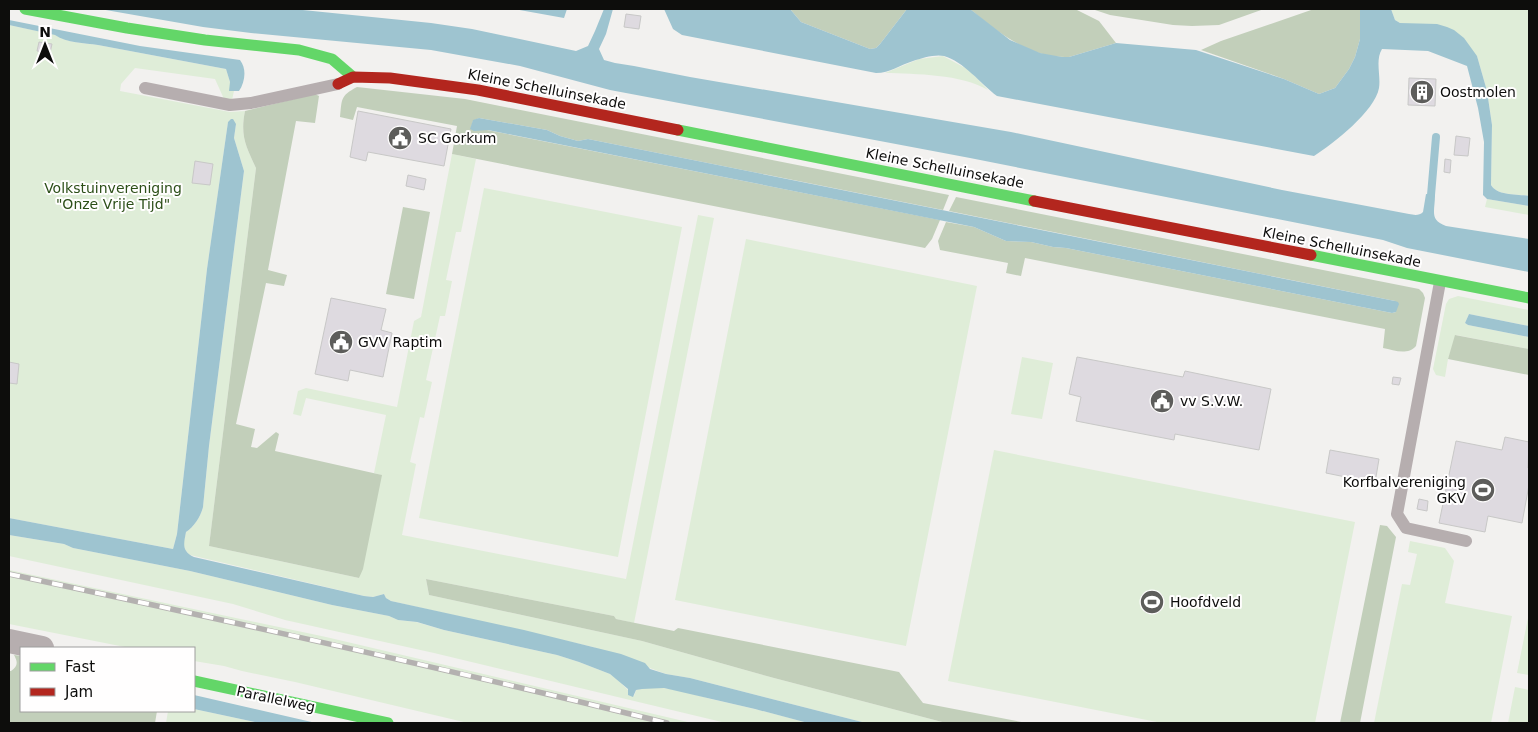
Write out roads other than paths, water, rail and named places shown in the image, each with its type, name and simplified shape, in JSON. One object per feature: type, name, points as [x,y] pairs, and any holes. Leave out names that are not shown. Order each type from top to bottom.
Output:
[{"type":"street","points":[[25,9],[205,40],[299,50],[332,59],[353,77]]},
{"type":"street","name":"Kleine Schelluinsekade","points":[[338,84],[353,77],[390,78],[478,90],[1440,282],[1529,298]]},
{"type":"street","points":[[9,641],[37,647]]},
{"type":"street","name":"Parallelweg","points":[[195,681],[388,723]]},
{"type":"lane","points":[[145,88],[230,105],[251,103],[338,84]]},
{"type":"lane","points":[[1440,282],[1397,514],[1406,528],[1466,541]]},
{"type":"water","points":[[100,9],[293,9],[472,29],[576,51],[588,46],[604,9],[613,9],[606,34],[599,49],[604,60],[690,77],[1011,132],[1282,190],[1413,215],[1423,212],[1426,194],[1435,195],[1434,214],[1437,221],[1441,224],[1529,239],[1529,272],[1407,248],[1383,240],[970,158],[610,90],[520,66],[431,50],[203,27]]},
{"type":"water","points":[[514,9],[567,9],[564,18]]},
{"type":"water","points":[[664,9],[790,9],[801,22],[870,49],[876,48],[880,44],[907,9],[970,9],[1010,40],[1040,53],[1069,57],[1116,43],[1196,50],[1284,79],[1319,94],[1335,88],[1355,57],[1360,39],[1360,9],[1391,9],[1395,20],[1400,23],[1437,24],[1454,30],[1464,38],[1477,56],[1487,91],[1492,125],[1491,185],[1494,189],[1503,193],[1529,196],[1529,206],[1487,199],[1483,195],[1484,142],[1478,108],[1467,66],[1428,51],[1382,49],[1379,58],[1379,88],[1370,107],[1332,144],[1314,156],[997,96],[965,68],[944,56],[924,58],[876,73],[682,35],[673,29]]},
{"type":"water","points":[[9,20],[140,46],[240,60],[244,67],[243,84],[239,91],[229,91],[230,82],[226,69],[70,41],[55,35],[9,25]]},
{"type":"water","points":[[479,118],[547,130],[578,141],[588,139],[1395,301],[1399,304],[1396,312],[1392,313],[1066,248],[1031,242],[1006,241],[974,227],[488,130],[474,131],[470,129],[473,120]]},
{"type":"water","points":[[231,119],[236,124],[234,138],[244,171],[203,507],[197,521],[186,532],[184,546],[190,555],[364,596],[373,597],[384,594],[391,601],[524,630],[621,654],[645,663],[650,669],[666,674],[690,678],[866,723],[808,723],[664,688],[636,690],[633,697],[628,695],[628,689],[610,674],[557,655],[190,571],[73,548],[64,544],[9,535],[9,518],[173,549],[177,534],[207,269],[228,122]]},
{"type":"water","points":[[1469,314],[1529,326],[1529,337],[1468,325],[1465,323]]},
{"type":"water","points":[[195,695],[316,723],[259,723],[195,709]]},
{"type":"waterway","points":[[1431,195],[1436,137]]},
{"type":"railway","points":[[9,574],[339,646],[667,723]]},
{"type":"place","name":"Oostmolen","points":[[1422,92]]},
{"type":"place","name":"SC Gorkum","points":[[400,138]]},
{"type":"place","name":"GVV Raptim","points":[[341,342]]},
{"type":"place","name":"vv S.V.W.","points":[[1162,401]]},
{"type":"place","name":"Korfbalvereniging GKV","points":[[1483,490]]},
{"type":"place","name":"Hoofdveld","points":[[1152,602]]},
{"type":"park label","name":"Volkstuinvereniging \"Onze Vrije Tijd\"","points":[[113,196]]}]
